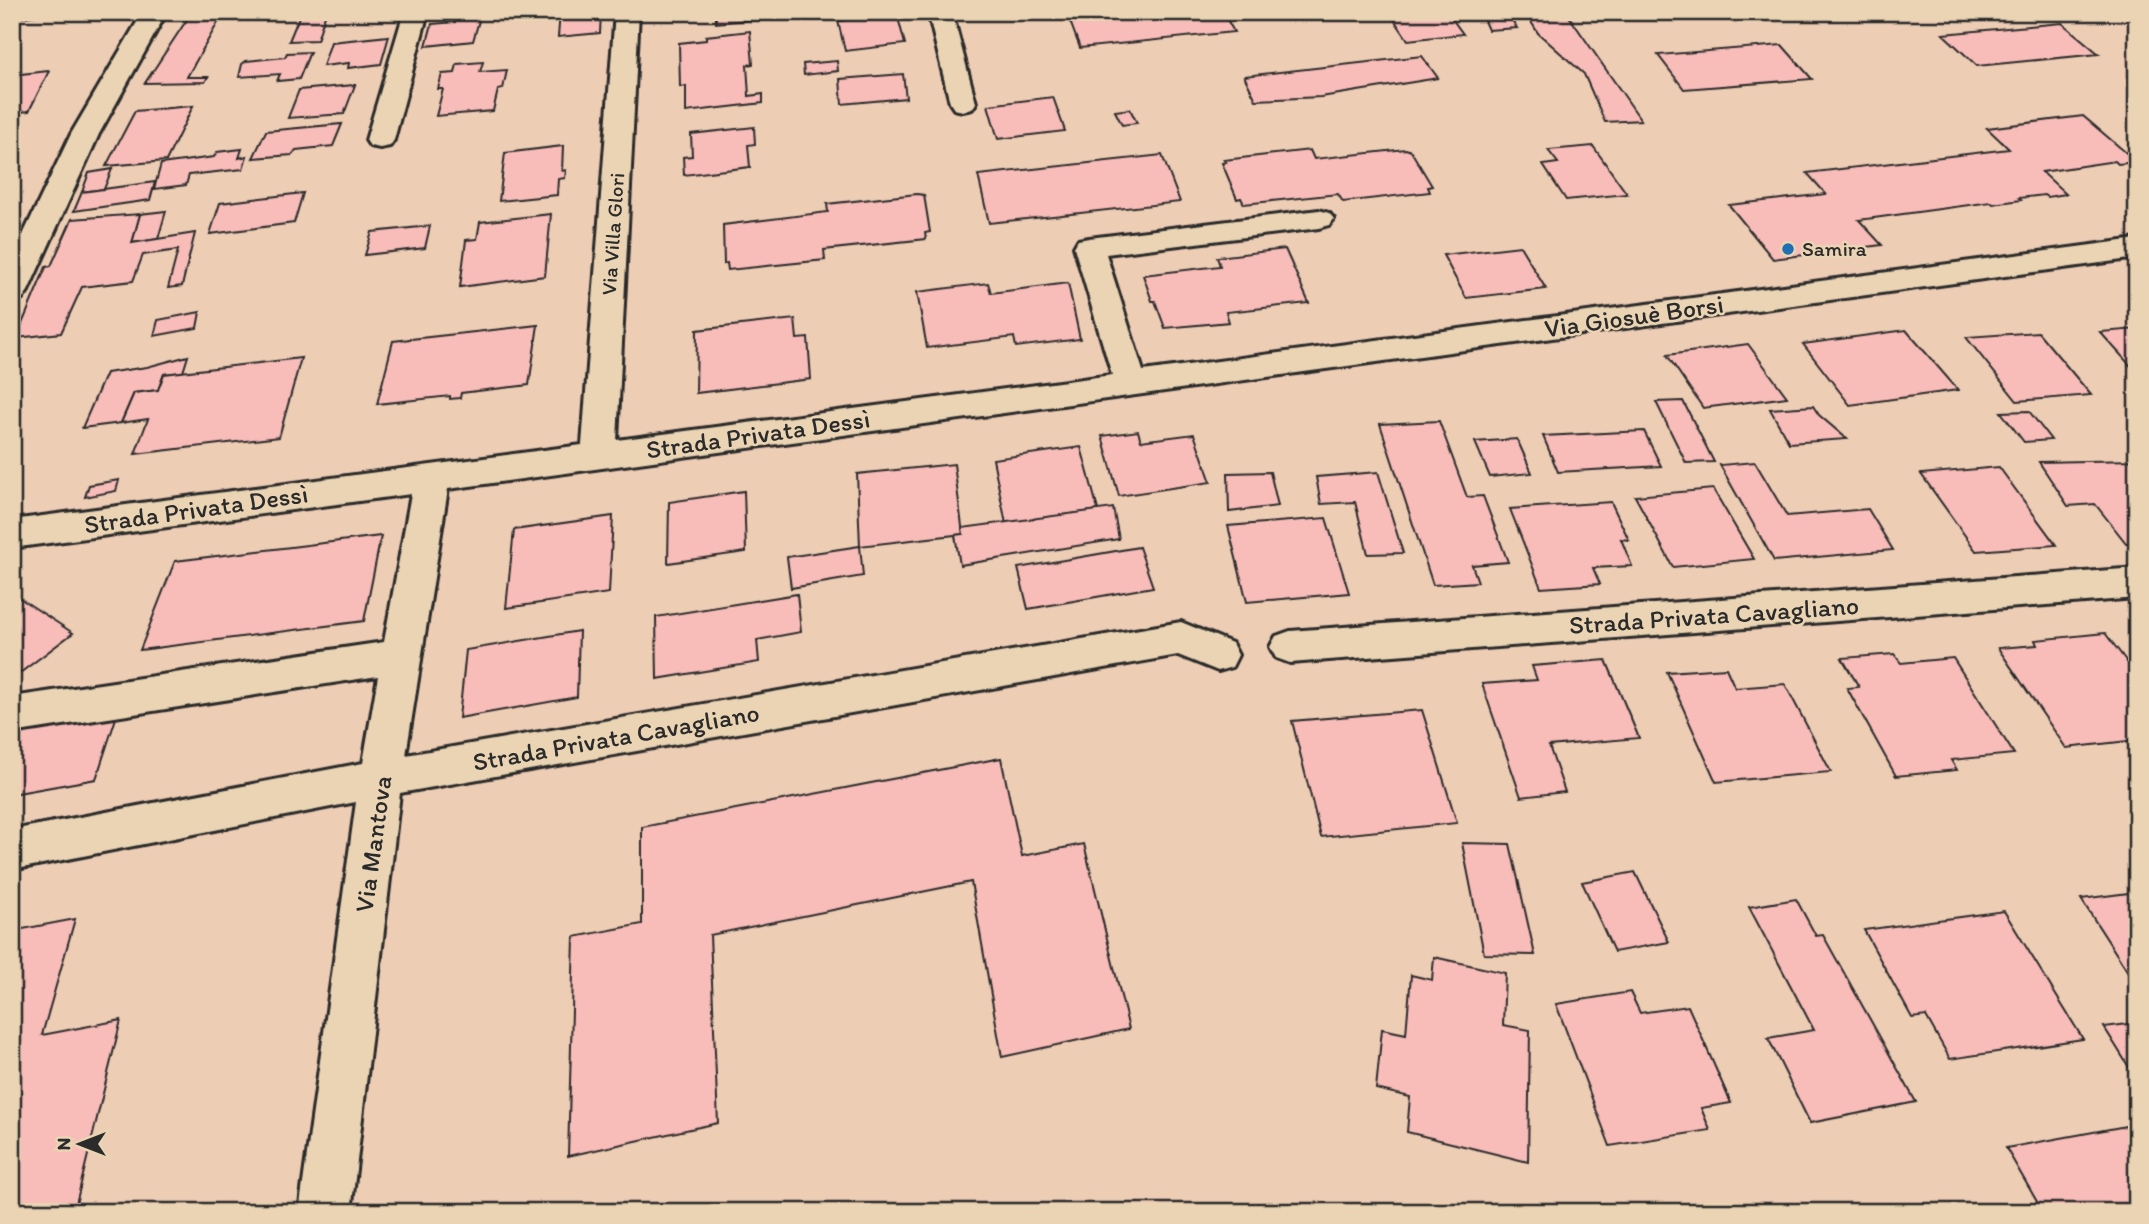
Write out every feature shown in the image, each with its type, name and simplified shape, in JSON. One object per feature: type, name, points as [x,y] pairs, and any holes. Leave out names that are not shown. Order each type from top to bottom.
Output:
[{"type":"street","points":[[12,291],[85,134],[155,12]]},
{"type":"street","points":[[380,140],[416,12]]},
{"type":"street","name":"Via Villa Glori","points":[[598,455],[627,12]]},
{"type":"street","points":[[940,12],[963,103]]},
{"type":"street","points":[[1131,384],[1089,247],[1320,219]]},
{"type":"street","name":"Via Giosuè Borsi","points":[[1131,384],[2137,248]]},
{"type":"street","name":"Strada Privata Dessì","points":[[12,534],[1131,384]]},
{"type":"street","name":"Via Mantova","points":[[325,1212],[382,778],[432,477]]},
{"type":"street","name":"Strada Privata Cavagliano","points":[[1290,647],[2137,583]]},
{"type":"street","name":"Strada Privata Cavagliano","points":[[12,850],[382,778],[1181,638],[1219,656]]},
{"type":"street","points":[[12,715],[401,656]]},
{"type":"building","points":[[12,12],[58,12],[16,18],[12,23]]},
{"type":"building","points":[[192,12],[224,12],[187,77],[208,77],[205,82],[145,83]]},
{"type":"building","points":[[301,12],[326,12],[317,40],[289,41]]},
{"type":"building","points":[[560,12],[601,12],[600,33],[558,37]]},
{"type":"building","points":[[716,12],[770,12],[770,18],[716,23]]},
{"type":"building","points":[[1100,12],[1223,12],[1234,32],[1080,48],[1068,16]]},
{"type":"building","points":[[1389,12],[1447,12],[1463,34],[1408,40]]},
{"type":"building","points":[[1480,12],[1507,12],[1517,28],[1488,30]]},
{"type":"building","points":[[1525,12],[1566,12],[1641,120],[1605,122],[1584,74],[1538,33]]},
{"type":"building","points":[[481,14],[473,41],[426,46],[432,24],[455,22],[456,16]]},
{"type":"building","points":[[897,14],[905,44],[845,51],[838,21]]},
{"type":"building","points":[[2062,23],[2099,54],[1977,66],[1943,34]]},
{"type":"building","points":[[750,31],[753,64],[747,65],[749,96],[763,94],[763,103],[686,112],[686,86],[680,87],[679,43],[706,40],[706,36]]},
{"type":"building","points":[[389,36],[381,64],[348,68],[349,63],[323,66],[331,42]]},
{"type":"building","points":[[1782,45],[1812,79],[1684,89],[1658,55]]},
{"type":"building","points":[[310,52],[299,79],[277,81],[280,74],[239,77],[242,64],[246,61],[285,57],[287,53]]},
{"type":"building","points":[[1422,56],[1438,78],[1321,97],[1256,100],[1244,76]]},
{"type":"building","points":[[837,61],[838,71],[804,75],[803,64]]},
{"type":"building","points":[[483,62],[480,72],[507,70],[503,89],[498,90],[493,111],[436,116],[443,89],[438,89],[442,74],[455,73],[457,64]]},
{"type":"building","points":[[49,71],[29,111],[12,113],[12,75]]},
{"type":"building","points":[[903,74],[906,98],[842,104],[840,79]]},
{"type":"building","points":[[355,85],[344,114],[288,118],[299,90]]},
{"type":"building","points":[[1053,97],[1065,131],[998,139],[988,105]]},
{"type":"building","points":[[193,106],[166,161],[106,166],[135,111]]},
{"type":"building","points":[[1130,109],[1137,123],[1122,125],[1115,111]]},
{"type":"building","points":[[2083,116],[2137,162],[2118,164],[2115,161],[2042,172],[2066,194],[1859,220],[1882,245],[1773,259],[1729,205],[1826,194],[1807,173],[2009,149],[1987,128]]},
{"type":"building","points":[[342,124],[333,146],[296,150],[292,155],[253,158],[266,131]]},
{"type":"building","points":[[754,127],[755,144],[748,145],[750,167],[684,175],[683,157],[692,156],[691,134]]},
{"type":"building","points":[[563,146],[562,171],[566,170],[565,178],[558,179],[557,195],[499,201],[505,153]]},
{"type":"building","points":[[1593,146],[1627,194],[1566,200],[1543,165],[1558,163],[1548,150]]},
{"type":"building","points":[[242,149],[239,158],[247,156],[243,169],[189,175],[186,185],[154,189],[161,164],[214,157],[217,152]]},
{"type":"building","points":[[1406,149],[1411,151],[1432,186],[1428,187],[1430,192],[1343,202],[1338,194],[1244,204],[1241,198],[1237,199],[1222,163],[1226,162],[1224,160],[1310,150],[1314,159]]},
{"type":"building","points":[[1162,155],[1180,202],[989,223],[978,175]]},
{"type":"building","points":[[112,169],[104,189],[82,192],[89,173]]},
{"type":"building","points":[[155,182],[150,200],[74,211],[82,192]]},
{"type":"building","points":[[303,193],[294,223],[210,234],[220,203]]},
{"type":"building","points":[[924,195],[930,232],[925,233],[926,239],[824,250],[825,260],[728,270],[727,263],[724,264],[723,225],[828,212],[827,204]]},
{"type":"building","points":[[166,211],[158,239],[132,243],[140,214]]},
{"type":"building","points":[[140,214],[132,243],[195,233],[182,286],[168,288],[178,250],[143,255],[133,281],[82,287],[61,333],[16,338],[46,267],[51,266],[72,219]]},
{"type":"building","points":[[551,214],[545,276],[460,287],[466,240],[477,239],[480,222]]},
{"type":"building","points":[[430,226],[425,248],[365,255],[372,232]]},
{"type":"building","points":[[1520,246],[1546,289],[1466,298],[1443,255]]},
{"type":"building","points":[[1285,249],[1309,303],[1226,312],[1229,322],[1165,328],[1143,275],[1220,266],[1217,257]]},
{"type":"building","points":[[988,283],[991,293],[1068,283],[1080,339],[1016,347],[1014,337],[927,348],[917,292]]},
{"type":"building","points":[[200,312],[197,328],[154,336],[158,320]]},
{"type":"building","points":[[795,319],[797,339],[808,338],[811,379],[696,393],[697,330]]},
{"type":"building","points":[[538,325],[529,385],[461,393],[460,398],[450,399],[450,396],[377,404],[393,341]]},
{"type":"building","points":[[2137,329],[2137,373],[2100,332]]},
{"type":"building","points":[[1906,330],[1958,390],[1850,405],[1803,344]]},
{"type":"building","points":[[2038,332],[2091,395],[2017,401],[1966,337]]},
{"type":"building","points":[[1748,344],[1787,397],[1703,408],[1667,355]]},
{"type":"building","points":[[188,356],[183,372],[164,374],[158,390],[134,393],[121,423],[82,428],[106,373],[147,367]]},
{"type":"building","points":[[301,358],[279,437],[135,454],[148,419],[121,423],[134,393],[158,390],[164,374]]},
{"type":"building","points":[[1683,401],[1714,462],[1686,463],[1656,402]]},
{"type":"building","points":[[1813,406],[1819,415],[1847,439],[1789,443],[1770,409]]},
{"type":"building","points":[[2029,411],[2051,440],[2024,442],[2001,412]]},
{"type":"building","points":[[1439,421],[1467,497],[1483,496],[1508,562],[1472,565],[1478,582],[1433,585],[1380,424]]},
{"type":"building","points":[[1138,431],[1141,441],[1194,434],[1211,482],[1119,496],[1102,436]]},
{"type":"building","points":[[1644,431],[1661,466],[1558,472],[1543,436]]},
{"type":"building","points":[[1517,439],[1532,473],[1490,477],[1475,442]]},
{"type":"building","points":[[1081,447],[1098,510],[1006,524],[993,459]]},
{"type":"building","points":[[2137,460],[2137,542],[2126,543],[2095,504],[2068,506],[2039,462]]},
{"type":"building","points":[[1755,462],[1787,516],[1868,509],[1893,550],[1774,561],[1720,465]]},
{"type":"building","points":[[954,464],[963,534],[860,546],[857,474]]},
{"type":"building","points":[[1999,467],[2056,545],[1976,551],[1921,474]]},
{"type":"building","points":[[1270,472],[1278,506],[1229,512],[1228,473]]},
{"type":"building","points":[[1378,472],[1403,553],[1368,554],[1355,502],[1321,504],[1316,477]]},
{"type":"building","points":[[119,480],[116,491],[85,497],[89,485]]},
{"type":"building","points":[[1713,489],[1754,559],[1673,567],[1635,496]]},
{"type":"building","points":[[744,491],[746,552],[668,563],[669,502]]},
{"type":"building","points":[[1611,502],[1629,540],[1621,539],[1632,566],[1593,568],[1600,584],[1541,588],[1510,509]]},
{"type":"building","points":[[1113,508],[1119,539],[960,565],[955,535],[963,534],[962,528]]},
{"type":"building","points":[[613,516],[609,593],[506,608],[514,530]]},
{"type":"building","points":[[1326,518],[1349,593],[1247,602],[1228,526]]},
{"type":"building","points":[[381,536],[364,621],[140,650],[175,561]]},
{"type":"building","points":[[860,546],[863,576],[791,588],[787,557]]},
{"type":"building","points":[[1139,547],[1153,587],[1028,609],[1018,568]]},
{"type":"building","points":[[797,594],[801,632],[757,640],[759,662],[657,679],[656,617]]},
{"type":"building","points":[[15,595],[73,633],[12,679],[12,597]]},
{"type":"building","points":[[579,631],[577,697],[459,718],[466,650]]},
{"type":"building","points":[[2105,633],[2137,675],[2137,740],[2066,748],[1998,648],[2037,645],[2035,640]]},
{"type":"building","points":[[1894,654],[1901,663],[1953,658],[2014,754],[1951,760],[1957,770],[1896,776],[1847,688],[1859,687],[1842,658]]},
{"type":"building","points":[[1606,660],[1639,738],[1549,746],[1565,792],[1521,797],[1482,684],[1537,680],[1532,666]]},
{"type":"building","points":[[1726,668],[1735,688],[1785,684],[1831,772],[1716,782],[1667,672]]},
{"type":"building","points":[[1422,710],[1457,823],[1321,837],[1292,721]]},
{"type":"building","points":[[117,715],[96,779],[12,794],[12,730]]},
{"type":"building","points":[[1001,758],[1022,856],[1084,844],[1129,1029],[1002,1057],[971,882],[710,935],[718,1123],[568,1156],[574,937],[642,924],[642,827]]},
{"type":"building","points":[[1462,843],[1510,844],[1535,955],[1484,954]]},
{"type":"building","points":[[1635,872],[1669,942],[1614,952],[1582,882]]},
{"type":"building","points":[[2137,892],[2137,986],[2081,899]]},
{"type":"building","points":[[1796,899],[1816,936],[1823,935],[1916,1102],[1810,1123],[1768,1038],[1814,1030],[1749,907]]},
{"type":"building","points":[[2004,911],[2083,1039],[1950,1059],[1926,1016],[1912,1018],[1864,930]]},
{"type":"building","points":[[75,919],[42,1035],[121,1020],[74,1212],[12,1212],[12,931]]},
{"type":"building","points":[[1434,957],[1505,973],[1503,1025],[1530,1030],[1528,1162],[1407,1132],[1410,1097],[1376,1089],[1382,1029],[1406,1034],[1411,975],[1432,980]]},
{"type":"building","points":[[1630,992],[1640,1013],[1688,1006],[1731,1103],[1701,1108],[1710,1130],[1610,1146],[1556,1004]]},
{"type":"building","points":[[2137,1023],[2137,1080],[2104,1027]]},
{"type":"building","points":[[2137,1124],[2137,1212],[2043,1212],[2006,1148]]},
{"type":"place","name":"Samira","points":[[1788,249]]}]
